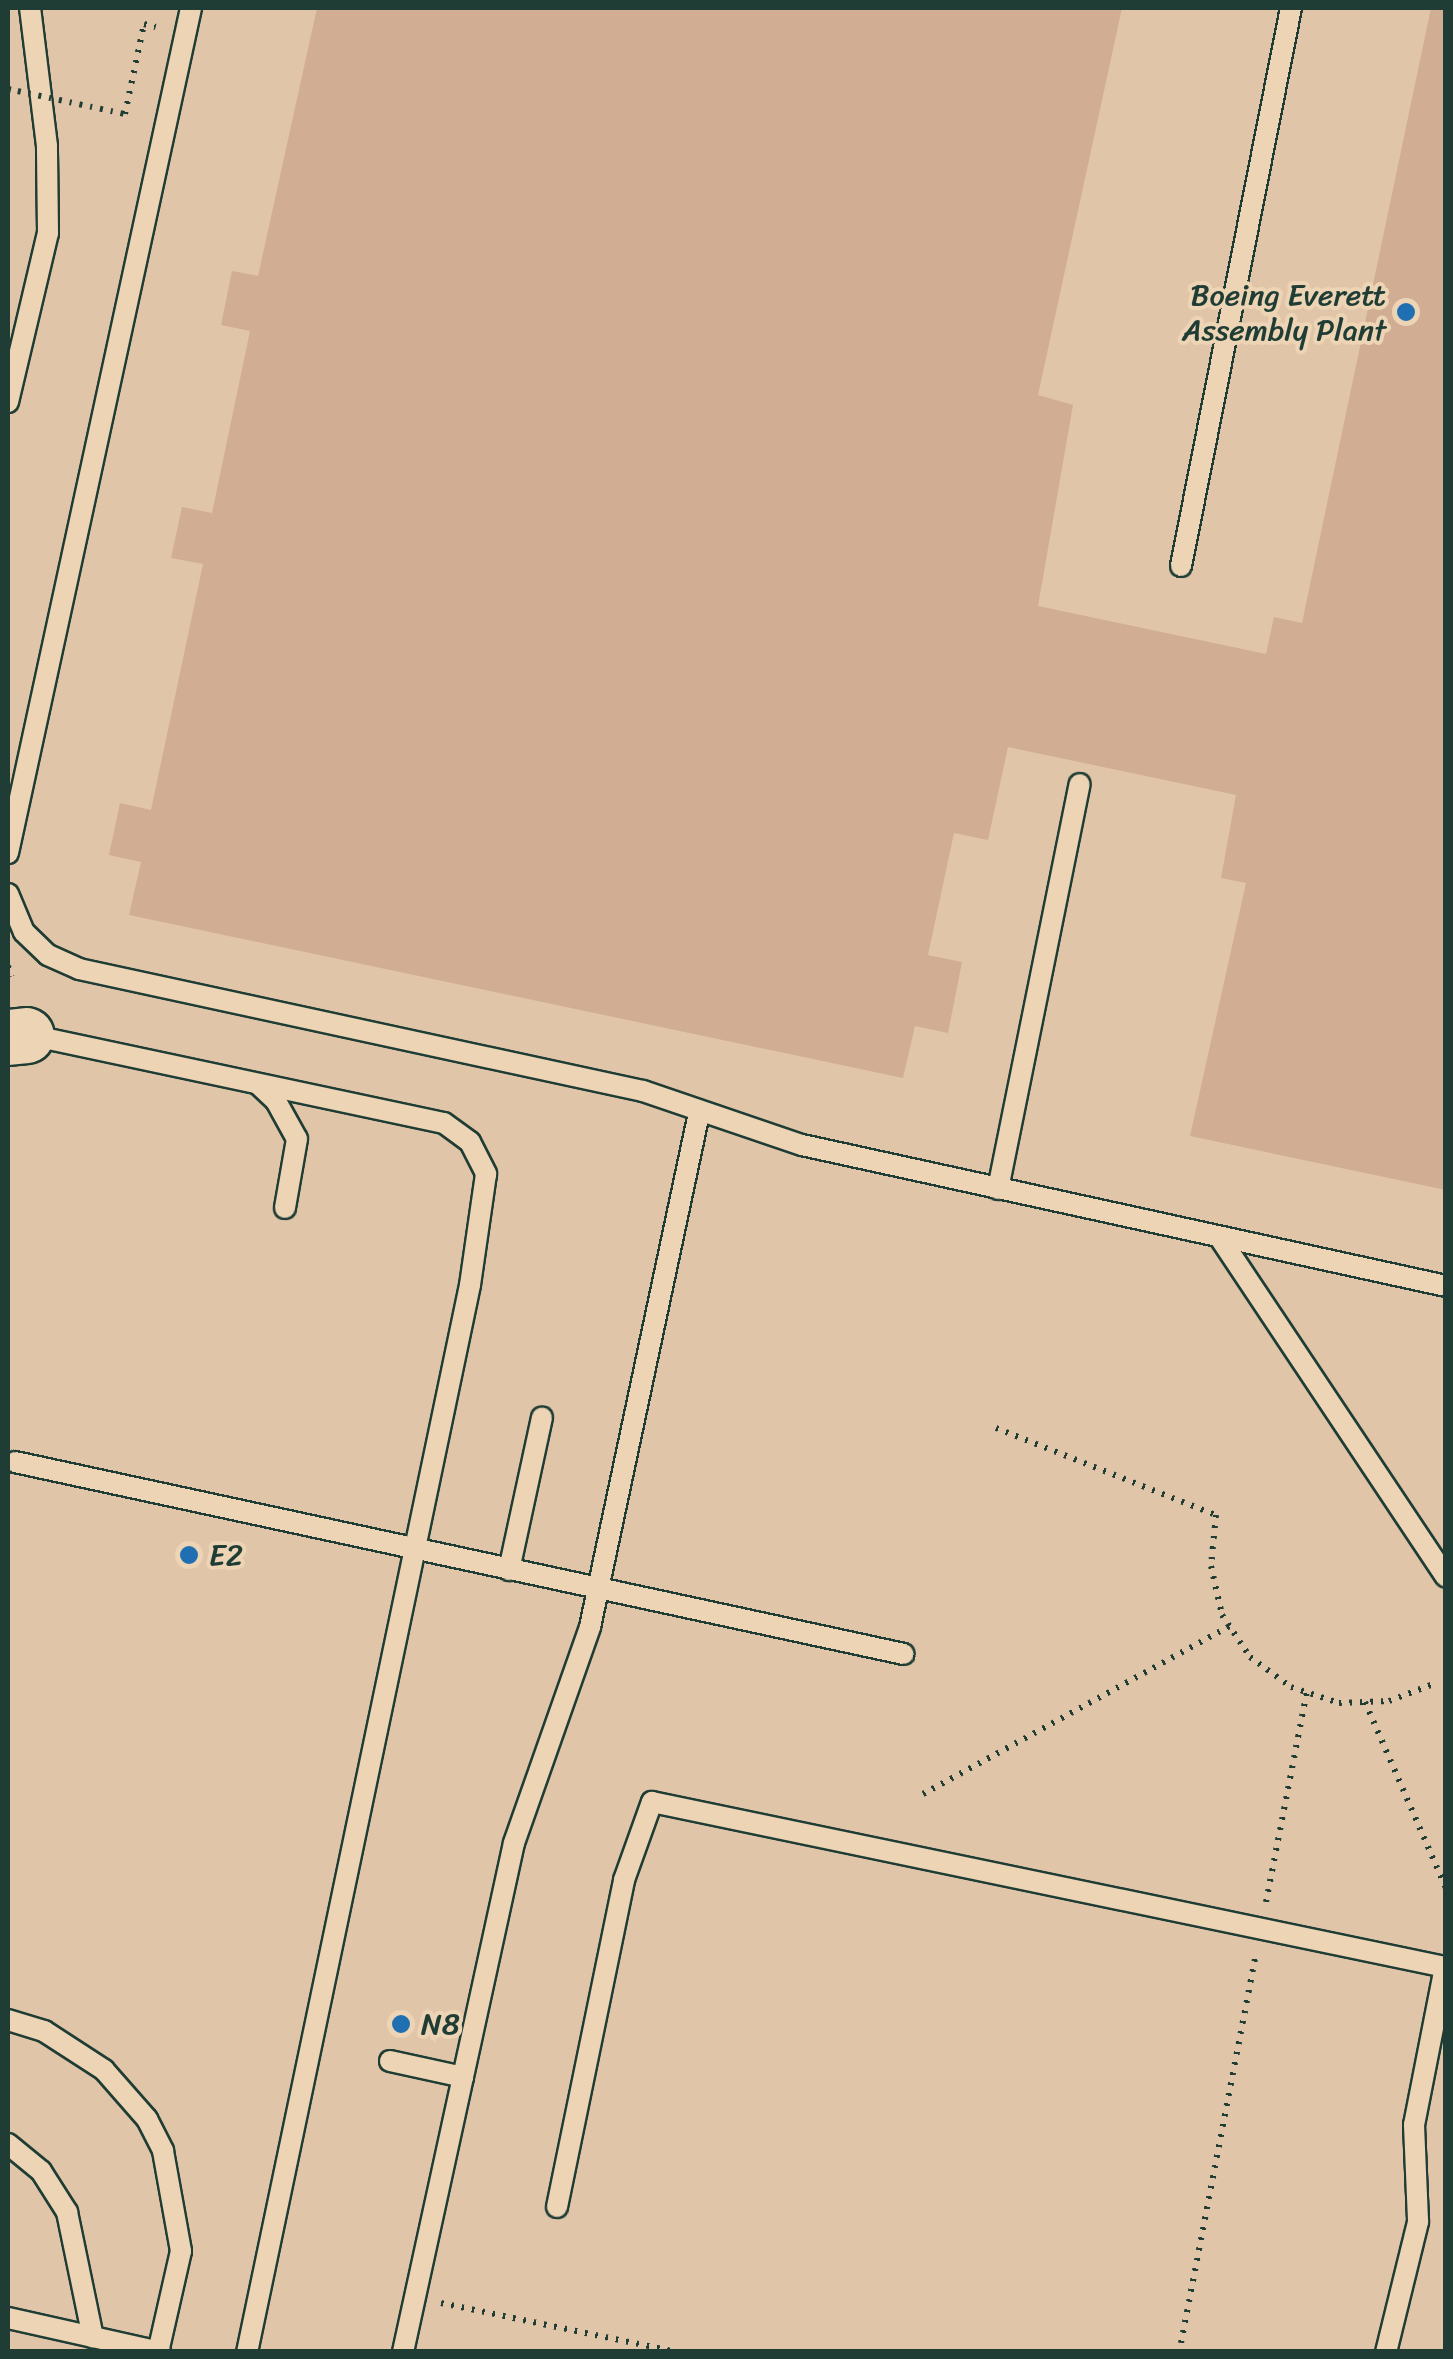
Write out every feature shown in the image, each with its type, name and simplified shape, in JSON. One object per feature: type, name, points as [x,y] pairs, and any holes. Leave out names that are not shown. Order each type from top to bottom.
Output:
[{"type":"lane","points":[[8,402],[48,232],[47,146],[30,8]]},
{"type":"lane","points":[[8,853],[191,8]]},
{"type":"lane","points":[[1181,566],[1291,8]]},
{"type":"lane","points":[[998,1188],[1080,784]]},
{"type":"lane","points":[[8,894],[24,932],[48,955],[79,969],[643,1091],[802,1145],[1446,1286]]},
{"type":"lane","points":[[14,1034],[444,1123],[470,1142],[486,1174],[473,1270],[247,2352]]},
{"type":"lane","points":[[257,1084],[276,1101],[296,1139],[285,1208]]},
{"type":"lane","points":[[403,2352],[514,1843],[598,1589],[699,1113]]},
{"type":"lane","points":[[1220,1238],[1446,1577]]},
{"type":"lane","points":[[509,1570],[542,1418]]},
{"type":"lane","points":[[15,1462],[904,1654]]},
{"type":"lane","points":[[557,2207],[624,1880],[652,1802],[1444,1967],[1414,2125],[1418,2222],[1386,2352]]},
{"type":"lane","points":[[8,2020],[44,2031],[104,2070],[146,2119],[163,2151],[181,2251],[159,2351],[8,2318]]},
{"type":"lane","points":[[390,2061],[462,2077]]},
{"type":"lane","points":[[8,2144],[42,2170],[67,2212],[93,2337]]},
{"type":"path","points":[[8,89],[125,114],[144,24],[156,27]]},
{"type":"path","points":[[8,966],[12,976]]},
{"type":"path","points":[[996,1428],[1216,1515],[1211,1566],[1230,1626],[1250,1656],[1307,1692],[1338,1703],[1389,1701],[1436,1683]]},
{"type":"path","points":[[923,1794],[1230,1626]]},
{"type":"path","points":[[1181,2343],[1307,1692]]},
{"type":"path","points":[[1365,1702],[1446,1888]]},
{"type":"path","points":[[415,2298],[678,2352]]},
{"type":"shaded area","points":[[8,8],[1445,8],[1445,2351],[8,2351]]},
{"type":"building","points":[[317,8],[1122,8],[1038,395],[1073,405],[1038,606],[1266,654],[1274,617],[1302,623],[1431,8],[1446,8],[1446,1190],[1190,1136],[1246,883],[1221,878],[1236,795],[1008,747],[988,840],[954,833],[928,955],[962,962],[948,1033],[915,1026],[903,1078],[129,915],[141,862],[109,855],[120,803],[151,810],[203,564],[171,558],[182,507],[212,513],[250,331],[221,325],[232,271],[258,276]]},
{"type":"place","name":"Boeing Everett Assembly Plant","points":[[1406,312]]},
{"type":"place","name":"E2","points":[[189,1555]]},
{"type":"place","name":"N8","points":[[401,2024]]}]
